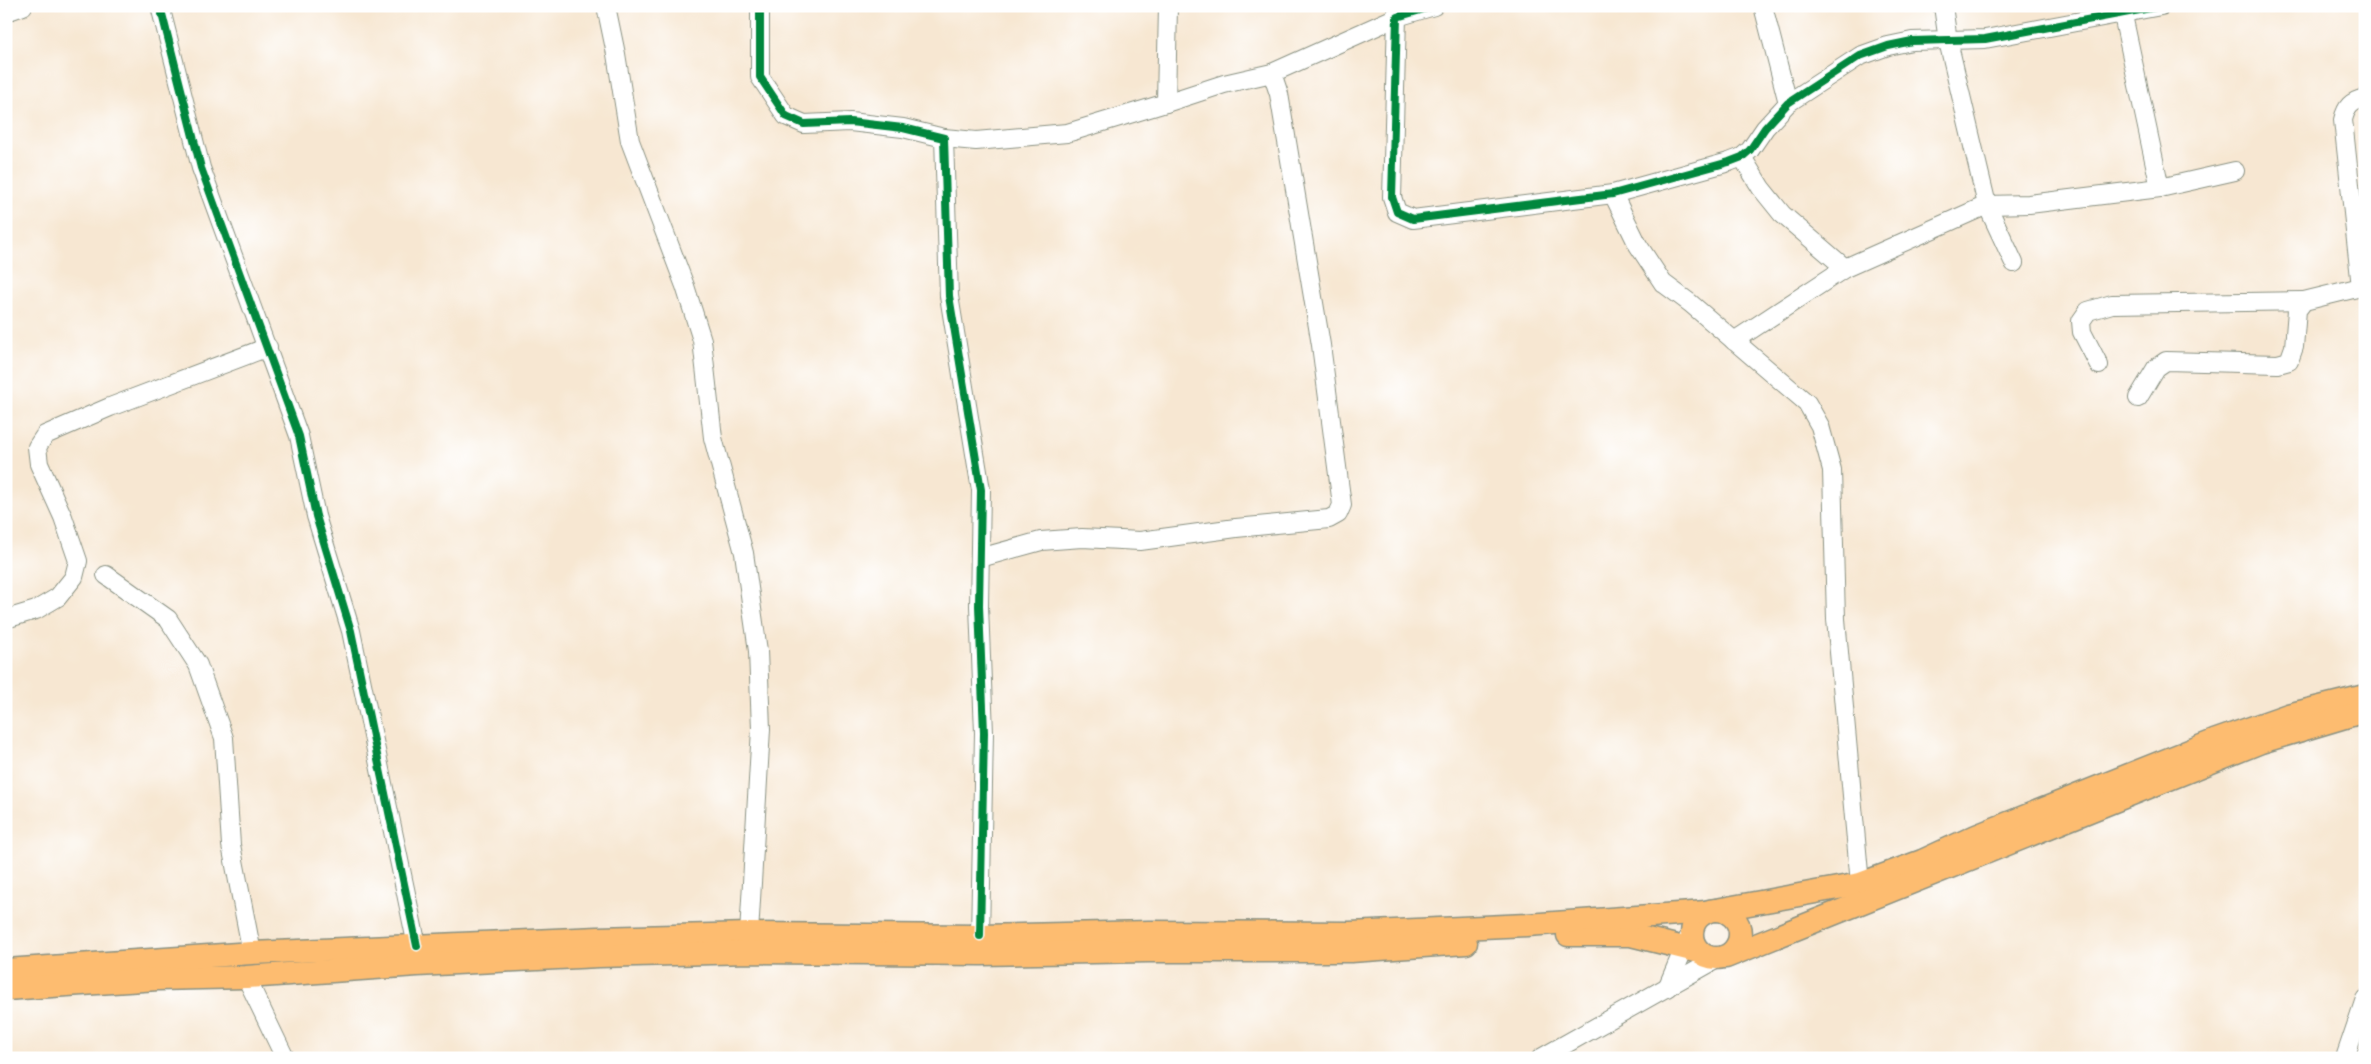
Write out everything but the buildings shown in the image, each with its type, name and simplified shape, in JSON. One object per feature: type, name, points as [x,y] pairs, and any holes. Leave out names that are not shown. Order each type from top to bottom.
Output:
[{"type":"main road","points":[[6,970],[252,954],[417,946],[749,934],[980,936],[1149,932],[1350,933],[1705,916],[1860,884],[1922,861],[1976,836],[2214,741],[2288,715],[2365,696]]},
{"type":"main road","points":[[1706,954],[2261,742],[2365,711]]},
{"type":"main road","points":[[6,989],[158,978],[246,976],[487,961],[749,952],[980,954],[1149,951],[1350,951],[1573,935],[1631,935],[1706,954],[1734,951],[1739,943],[1741,934],[1738,924],[1733,916],[1725,911],[1705,916],[1692,935],[1694,944],[1706,954]]},
{"type":"street","points":[[6,12],[23,6]]},
{"type":"street","points":[[160,6],[201,168],[299,436],[316,516],[352,631],[417,946]]},
{"type":"street","points":[[606,6],[630,141],[686,286],[702,340],[712,438],[744,553],[758,651],[761,730],[749,934]]},
{"type":"street","points":[[760,6],[760,77],[786,116],[804,124],[850,122],[903,128],[944,138],[976,141],[1067,133],[1224,84],[1272,73],[1397,12],[1434,6]]},
{"type":"street","points":[[1166,103],[1168,6]]},
{"type":"street","points":[[1763,6],[1788,103]]},
{"type":"street","points":[[1943,6],[1948,40],[1987,205],[2014,263]]},
{"type":"street","points":[[1397,12],[1392,197],[1397,212],[1414,219],[1613,194],[1683,176],[1742,157],[1788,103],[1860,56],[1888,46],[1912,41],[1985,39],[2121,11],[2161,6]]},
{"type":"street","points":[[2121,11],[2160,188]]},
{"type":"street","points":[[980,558],[1041,541],[1082,538],[1140,541],[1236,528],[1329,519],[1338,514],[1342,505],[1321,345],[1279,94],[1272,73]]},
{"type":"street","points":[[2099,365],[2082,332],[2080,321],[2088,311],[2112,304],[2304,301],[2363,287],[2343,120],[2345,109],[2355,100],[2365,98]]},
{"type":"street","points":[[944,138],[949,296],[981,490],[979,606],[984,733],[980,936]]},
{"type":"street","points":[[1742,157],[1761,188],[1782,214],[1845,268]]},
{"type":"street","points":[[1734,341],[1845,268],[1987,205],[2029,204],[2160,188],[2235,171]]},
{"type":"street","points":[[1613,194],[1638,245],[1663,282],[1807,403],[1820,426],[1832,470],[1836,619],[1860,884]]},
{"type":"street","points":[[2138,398],[2156,368],[2166,361],[2278,364],[2289,361],[2294,347],[2297,310],[2304,301]]},
{"type":"street","points":[[6,619],[36,610],[58,597],[74,577],[78,561],[63,517],[40,464],[36,446],[45,435],[110,407],[268,347]]},
{"type":"street","points":[[106,575],[168,618],[198,665],[224,738],[231,845],[252,954]]},
{"type":"street","points":[[1541,1058],[1667,988],[1706,954]]},
{"type":"street","points":[[1667,988],[1706,954]]},
{"type":"street","points":[[246,976],[285,1058]]},
{"type":"street","points":[[2346,1058],[2365,1000]]},
{"type":"cycle path","points":[[160,6],[201,168],[299,436],[316,516],[351,631],[417,946]]},
{"type":"cycle path","points":[[760,6],[760,77],[786,116],[804,124],[850,122],[903,128],[944,138],[949,296],[981,490],[979,606],[984,733],[980,936]]},
{"type":"cycle path","points":[[1434,6],[1397,17],[1392,197],[1397,212],[1413,219],[1613,194],[1729,162],[1742,157],[1750,150],[1765,128],[1788,103],[1860,56],[1888,46],[1912,41],[1985,39],[2161,6]]}]
